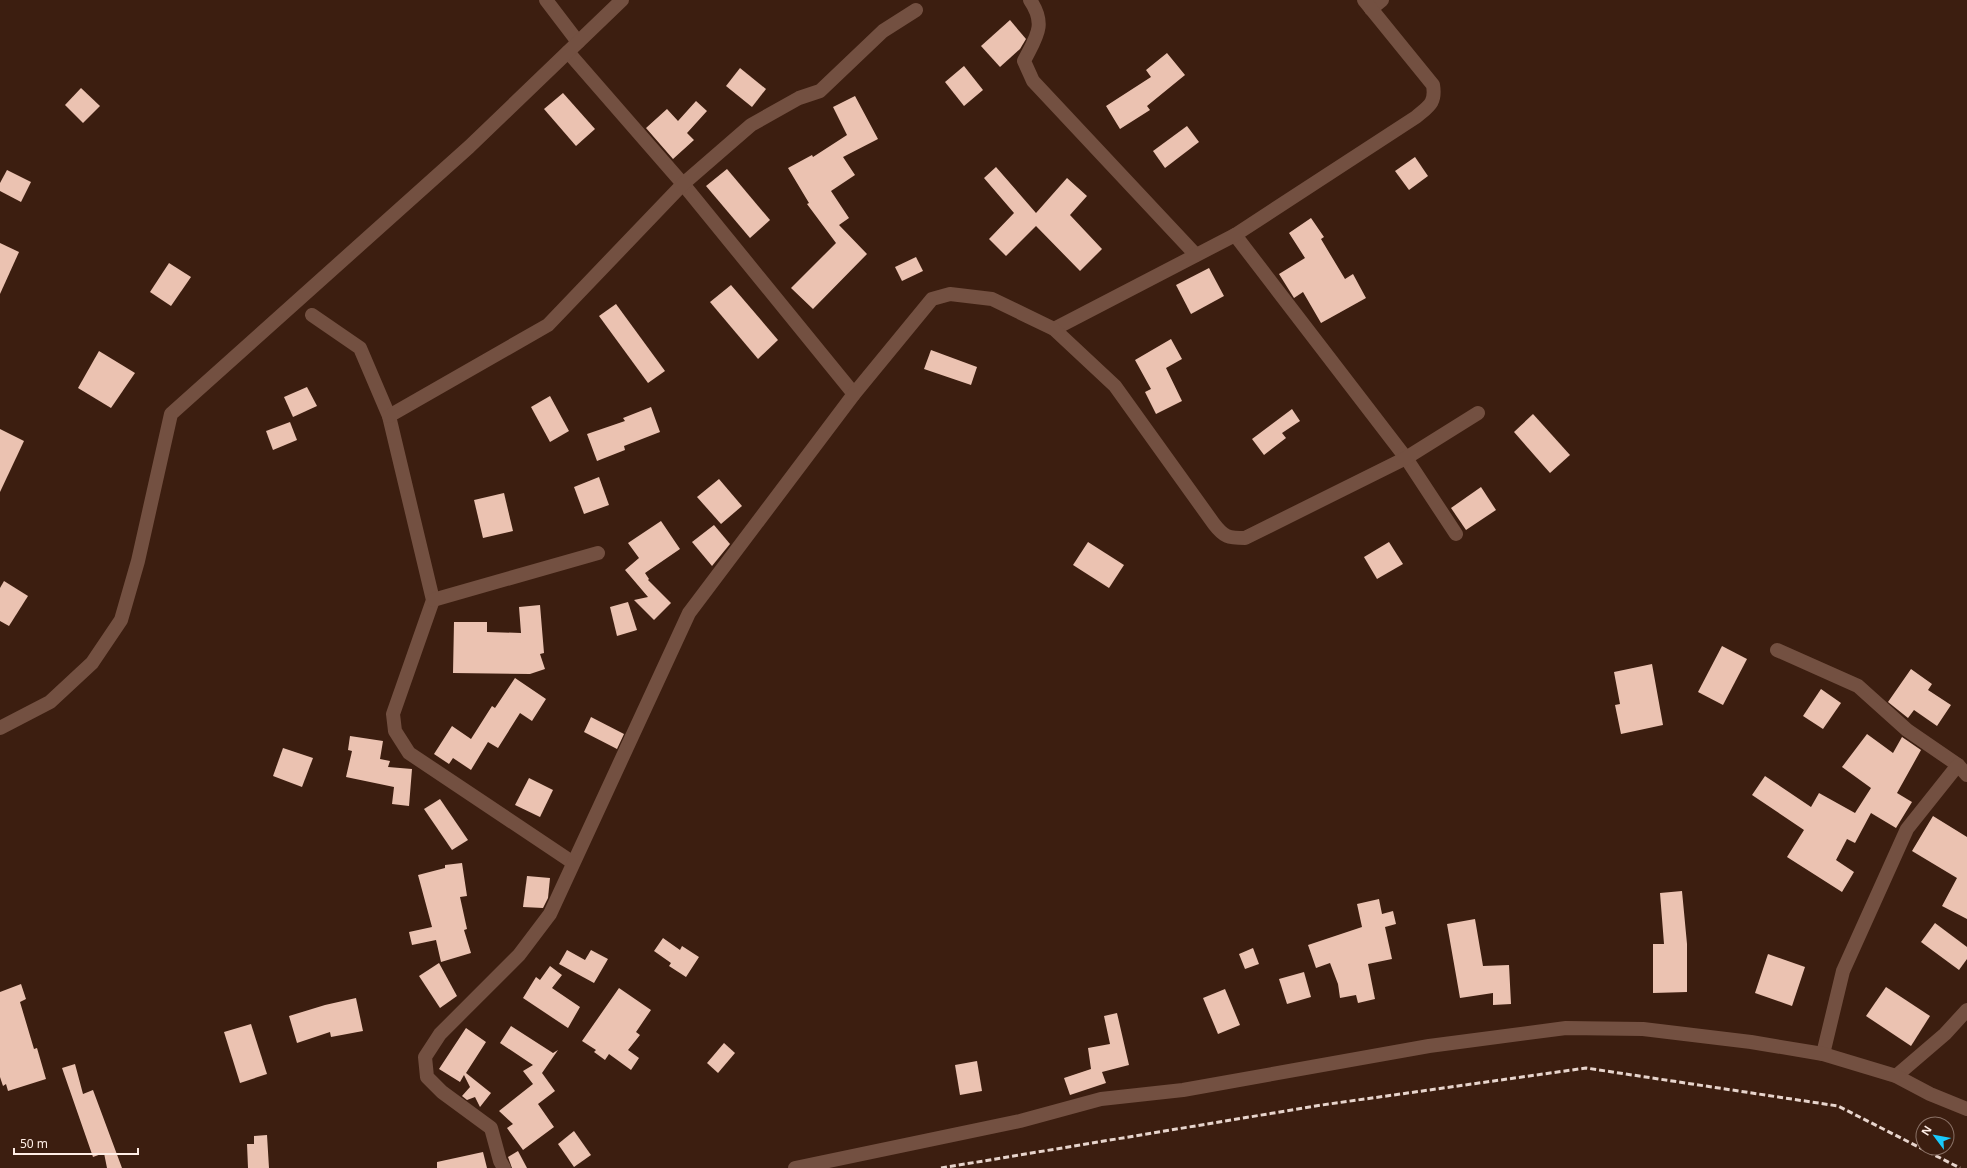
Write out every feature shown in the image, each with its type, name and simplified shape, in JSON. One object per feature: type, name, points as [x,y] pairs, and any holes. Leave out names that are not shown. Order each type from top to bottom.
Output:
[{"type":"street","points":[[546,0],[578,42]]},
{"type":"street","points":[[0,728],[50,702],[92,663],[121,620],[138,561],[171,414],[463,152],[622,0]]},
{"type":"street","points":[[1030,0],[1038,10],[1039,31],[1024,61],[1033,81],[1196,255]]},
{"type":"street","points":[[1054,329],[1235,235],[1416,117],[1430,105],[1435,96],[1433,85],[1367,4],[1382,0]]},
{"type":"street","points":[[389,416],[548,325],[683,184],[751,125],[799,98],[820,91],[883,31],[916,10]]},
{"type":"street","points":[[568,52],[683,184],[854,394]]},
{"type":"street","points":[[1235,235],[1406,458],[1456,534]]},
{"type":"street","points":[[504,1168],[500,1161],[491,1128],[442,1092],[427,1077],[425,1057],[440,1034],[523,949],[550,914],[572,862],[689,613],[854,394],[932,300],[950,294],[992,299],[1054,329],[1115,386],[1214,524],[1222,534],[1231,538],[1245,538],[1406,458],[1478,413]]},
{"type":"street","points":[[312,316],[360,348],[389,416],[433,600],[393,714],[395,731],[409,753],[572,862]]},
{"type":"street","points":[[433,600],[598,554]]},
{"type":"street","points":[[1777,650],[1858,686],[1907,730],[1963,770],[1907,829],[1843,971],[1823,1054]]},
{"type":"street","points":[[1896,1076],[1945,1034],[1967,1010]]},
{"type":"street","points":[[795,1168],[1020,1121],[1101,1099],[1183,1090],[1429,1046],[1566,1028],[1643,1028],[1751,1042],[1823,1054],[1896,1076],[1930,1094],[1967,1109]]},
{"type":"building","points":[[1010,20],[1026,39],[1020,49],[1000,67],[981,46]]},
{"type":"building","points":[[1167,53],[1185,75],[1147,106],[1150,110],[1120,129],[1106,106],[1151,77],[1146,70]]},
{"type":"building","points":[[964,66],[983,90],[964,106],[945,82]]},
{"type":"building","points":[[740,68],[766,89],[752,107],[726,86]]},
{"type":"building","points":[[81,88],[100,106],[83,123],[65,105]]},
{"type":"building","points":[[563,93],[595,129],[576,146],[544,109]]},
{"type":"building","points":[[855,96],[878,139],[843,157],[855,175],[831,191],[849,218],[839,225],[867,254],[813,309],[791,288],[836,243],[807,204],[809,203],[788,168],[812,155],[813,157],[847,135],[833,107]]},
{"type":"building","points":[[696,101],[707,111],[687,133],[694,140],[673,159],[646,128],[667,109],[678,121]]},
{"type":"building","points":[[1187,126],[1199,142],[1165,168],[1153,151]]},
{"type":"building","points":[[1415,157],[1428,176],[1409,190],[1395,171]]},
{"type":"building","points":[[996,167],[1036,213],[1067,178],[1087,196],[1070,215],[1102,249],[1080,271],[1036,226],[1006,256],[989,239],[1014,213],[984,178]]},
{"type":"building","points":[[727,169],[770,220],[750,238],[706,186]]},
{"type":"building","points":[[7,170],[31,182],[21,202],[0,191],[0,183]]},
{"type":"building","points":[[1311,218],[1324,237],[1321,239],[1345,279],[1353,274],[1366,298],[1321,323],[1303,292],[1294,298],[1279,274],[1305,258],[1289,233]]},
{"type":"building","points":[[0,243],[19,252],[0,294]]},
{"type":"building","points":[[916,257],[923,271],[902,281],[895,267]]},
{"type":"building","points":[[169,263],[191,277],[171,306],[150,292]]},
{"type":"building","points":[[1209,268],[1224,296],[1191,314],[1176,285]]},
{"type":"building","points":[[731,285],[778,340],[758,359],[710,302]]},
{"type":"building","points":[[616,304],[665,371],[648,383],[599,316]]},
{"type":"building","points":[[1171,339],[1182,359],[1166,368],[1182,401],[1156,414],[1145,392],[1151,389],[1135,360]]},
{"type":"building","points":[[931,350],[977,367],[971,385],[924,369]]},
{"type":"building","points":[[99,351],[135,373],[111,408],[78,388]]},
{"type":"building","points":[[307,387],[317,406],[293,417],[284,397]]},
{"type":"building","points":[[550,396],[569,431],[550,442],[531,407]]},
{"type":"building","points":[[651,407],[660,432],[624,446],[625,450],[597,461],[587,434],[625,421],[623,418]]},
{"type":"building","points":[[1292,409],[1300,421],[1282,433],[1286,438],[1264,455],[1252,439]]},
{"type":"building","points":[[1533,414],[1570,455],[1550,473],[1514,432]]},
{"type":"building","points":[[290,422],[297,440],[273,450],[266,431]]},
{"type":"building","points":[[0,429],[24,441],[0,492]]},
{"type":"building","points":[[599,477],[609,505],[584,514],[574,487]]},
{"type":"building","points":[[719,479],[742,506],[721,524],[697,497]]},
{"type":"building","points":[[1481,487],[1496,510],[1466,530],[1451,508]]},
{"type":"building","points":[[504,493],[513,531],[483,538],[474,500]]},
{"type":"building","points":[[661,521],[680,549],[645,573],[649,579],[648,580],[671,603],[654,620],[634,600],[648,597],[625,570],[639,558],[628,543]]},
{"type":"building","points":[[714,525],[730,544],[712,566],[692,542]]},
{"type":"building","points":[[1088,542],[1124,565],[1109,588],[1073,565]]},
{"type":"building","points":[[1389,542],[1403,564],[1377,579],[1364,557]]},
{"type":"building","points":[[4,581],[28,596],[9,626],[0,621],[0,588]]},
{"type":"building","points":[[628,602],[637,630],[617,636],[610,607]]},
{"type":"building","points":[[540,605],[544,653],[540,654],[545,669],[530,674],[453,673],[454,622],[487,622],[487,632],[521,633],[519,607]]},
{"type":"building","points":[[1722,646],[1747,659],[1723,705],[1698,692]]},
{"type":"building","points":[[1652,664],[1663,725],[1621,734],[1615,705],[1620,704],[1614,672]]},
{"type":"building","points":[[1911,669],[1932,684],[1928,690],[1951,705],[1937,726],[1914,710],[1908,718],[1888,702]]},
{"type":"building","points":[[515,678],[546,699],[532,721],[520,713],[498,748],[488,742],[471,770],[453,758],[449,764],[434,754],[452,726],[471,739],[492,706],[495,708]]},
{"type":"building","points":[[1821,689],[1841,703],[1823,729],[1803,716]]},
{"type":"building","points":[[591,717],[624,734],[617,749],[584,732]]},
{"type":"building","points":[[1867,734],[1893,753],[1902,737],[1921,750],[1897,793],[1912,802],[1896,828],[1871,813],[1855,843],[1847,839],[1836,860],[1854,872],[1842,892],[1787,857],[1804,830],[1752,795],[1765,776],[1811,807],[1819,793],[1855,813],[1871,788],[1842,767]]},
{"type":"building","points":[[350,736],[383,741],[380,759],[390,761],[388,767],[412,769],[409,806],[392,804],[394,787],[346,777],[352,751],[348,750]]},
{"type":"building","points":[[283,748],[313,758],[302,787],[273,776]]},
{"type":"building","points":[[529,778],[553,790],[540,817],[515,805]]},
{"type":"building","points":[[440,799],[468,840],[452,850],[424,809]]},
{"type":"building","points":[[1933,816],[1967,837],[1967,919],[1942,906],[1957,878],[1912,851]]},
{"type":"building","points":[[462,863],[467,896],[460,897],[467,929],[464,930],[471,953],[441,962],[436,940],[412,945],[409,932],[432,927],[418,875],[445,868],[445,865]]},
{"type":"building","points":[[527,876],[550,878],[548,898],[543,908],[523,907]]},
{"type":"building","points":[[1682,891],[1687,944],[1687,992],[1653,993],[1653,944],[1664,944],[1660,893]]},
{"type":"building","points":[[1379,899],[1382,914],[1393,911],[1396,924],[1385,927],[1392,959],[1368,964],[1375,999],[1358,1003],[1356,995],[1340,998],[1338,984],[1330,963],[1316,968],[1308,945],[1362,927],[1357,904]]},
{"type":"building","points":[[1475,919],[1483,966],[1509,965],[1511,1004],[1493,1005],[1493,993],[1460,998],[1447,924]]},
{"type":"building","points":[[1935,923],[1967,947],[1967,959],[1959,970],[1921,942]]},
{"type":"building","points":[[663,938],[680,950],[682,946],[699,957],[686,977],[669,966],[671,963],[654,951]]},
{"type":"building","points":[[1253,948],[1259,964],[1245,969],[1239,954]]},
{"type":"building","points":[[567,950],[585,960],[591,950],[608,959],[594,983],[559,964]]},
{"type":"building","points":[[1768,954],[1805,967],[1792,1006],[1755,993]]},
{"type":"building","points":[[439,963],[457,996],[440,1008],[419,976]]},
{"type":"building","points":[[550,966],[562,975],[552,988],[580,1007],[568,1028],[523,998],[536,977],[540,980]]},
{"type":"building","points":[[1304,972],[1311,997],[1287,1004],[1279,979]]},
{"type":"building","points":[[21,984],[26,999],[20,1002],[34,1049],[37,1048],[46,1079],[8,1091],[6,1084],[3,1086],[0,1077],[0,992]]},
{"type":"building","points":[[1886,987],[1930,1016],[1911,1046],[1866,1016]]},
{"type":"building","points":[[619,988],[651,1010],[636,1032],[640,1035],[628,1050],[639,1058],[631,1070],[609,1054],[605,1060],[594,1052],[596,1050],[582,1041]]},
{"type":"building","points":[[1225,989],[1240,1025],[1218,1034],[1203,998]]},
{"type":"building","points":[[356,998],[363,1031],[331,1037],[330,1032],[297,1043],[289,1016],[325,1005]]},
{"type":"building","points":[[1117,1013],[1129,1065],[1102,1072],[1106,1083],[1070,1095],[1064,1078],[1091,1069],[1088,1048],[1110,1044],[1104,1016]]},
{"type":"building","points":[[251,1024],[267,1074],[240,1083],[224,1032]]},
{"type":"building","points":[[511,1026],[553,1053],[558,1050],[542,1073],[555,1091],[538,1104],[554,1127],[523,1150],[507,1128],[513,1124],[499,1111],[533,1084],[523,1071],[533,1065],[500,1043]]},
{"type":"building","points":[[466,1028],[486,1042],[466,1073],[491,1093],[480,1107],[475,1097],[467,1100],[462,1096],[470,1087],[464,1075],[460,1082],[439,1069]]},
{"type":"building","points":[[724,1043],[735,1053],[718,1073],[707,1063]]},
{"type":"building","points":[[977,1061],[982,1091],[960,1095],[955,1065]]},
{"type":"building","points":[[75,1064],[83,1094],[93,1090],[122,1168],[107,1168],[104,1153],[93,1157],[62,1068]]},
{"type":"building","points":[[574,1131],[591,1155],[574,1167],[558,1144]]},
{"type":"building","points":[[267,1135],[269,1168],[248,1168],[247,1144],[254,1144],[254,1136]]},
{"type":"building","points":[[518,1151],[527,1168],[512,1168],[508,1157]]},
{"type":"building","points":[[483,1152],[487,1168],[437,1168],[437,1162]]},
{"type":"railway","points":[[941,1168],[1322,1105],[1586,1068],[1838,1106],[1960,1168]]}]
